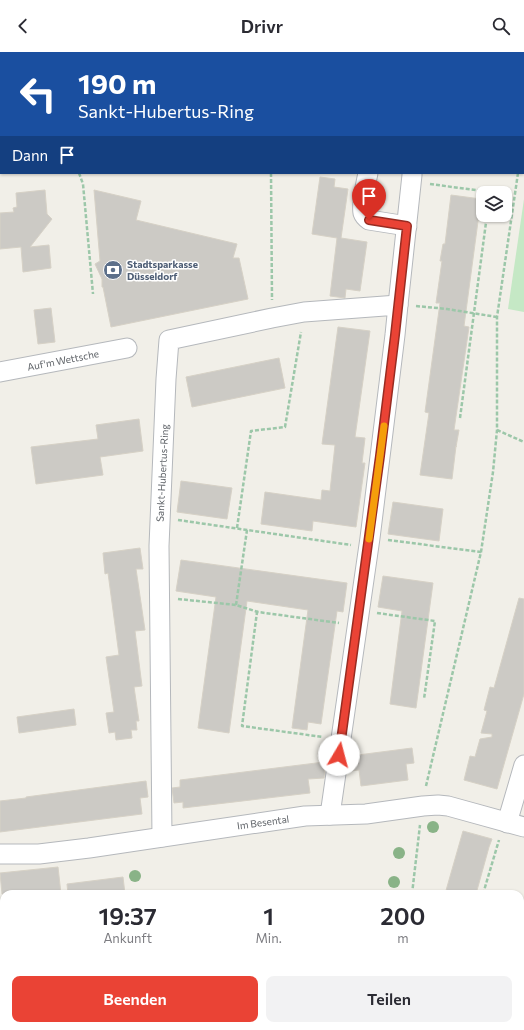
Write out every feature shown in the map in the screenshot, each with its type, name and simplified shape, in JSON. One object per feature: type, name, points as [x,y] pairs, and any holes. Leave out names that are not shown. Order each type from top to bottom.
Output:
[{"type":"street","points":[[368,174],[363,205],[365,218],[374,221],[407,226]]},
{"type":"street","points":[[330,815],[369,542],[395,335],[412,177]]},
{"type":"street","name":"Sankt-Hubertus-Ring","points":[[162,837],[159,517],[169,340],[304,312],[398,305]]},
{"type":"street","name":"Auf'm Wettsche","points":[[0,372],[126,348]]},
{"type":"street","points":[[512,824],[524,765]]},
{"type":"street","name":"Im Besental","points":[[0,854],[39,854],[305,816],[366,814],[423,806],[448,806],[512,824]]},
{"type":"path","points":[[79,174],[83,184],[93,294]]},
{"type":"path","points":[[272,174],[272,318]]},
{"type":"path","points":[[412,890],[427,782],[481,552],[494,472],[498,430],[497,317],[518,174]]},
{"type":"path","points":[[412,177],[476,189]]},
{"type":"path","points":[[460,418],[486,222]]},
{"type":"path","points":[[398,305],[423,306],[497,317]]},
{"type":"path","points":[[237,528],[251,431],[285,427],[304,312]]},
{"type":"path","points":[[498,430],[524,442]]},
{"type":"path","points":[[159,517],[247,530],[481,552]]},
{"type":"path","points":[[236,605],[247,530]]},
{"type":"path","points":[[160,596],[236,605],[258,612],[435,621],[424,699]]},
{"type":"path","points":[[258,612],[242,726],[341,740]]},
{"type":"path","points":[[485,890],[512,824]]},
{"type":"green space","points":[[524,199],[524,312],[508,309]]},
{"type":"building","points":[[320,177],[335,179],[334,187],[348,189],[341,238],[367,242],[360,291],[346,289],[345,298],[330,296],[337,238],[312,234]]},
{"type":"building","points":[[45,190],[47,214],[52,219],[30,247],[49,245],[51,268],[23,272],[21,247],[0,249],[0,213],[14,212],[13,208],[17,207],[16,193]]},
{"type":"building","points":[[94,190],[141,201],[136,220],[237,244],[233,258],[239,258],[248,299],[111,327],[102,287],[102,279],[95,264],[100,261]]},
{"type":"building","points":[[451,195],[476,198],[476,222],[478,222],[464,326],[469,327],[454,430],[459,430],[452,479],[420,475],[429,413],[425,412],[440,303],[436,303],[442,261],[440,261],[443,244],[445,244]]},
{"type":"building","points":[[51,308],[55,342],[38,344],[34,310]]},
{"type":"building","points":[[338,327],[370,331],[355,437],[365,438],[362,463],[365,463],[356,527],[313,521],[312,531],[261,524],[265,492],[321,500],[322,490],[330,491],[335,445],[322,444]]},
{"type":"building","points":[[279,358],[285,388],[192,407],[186,377]]},
{"type":"building","points":[[139,419],[143,451],[100,457],[103,475],[36,484],[31,447],[98,439],[96,425]]},
{"type":"building","points":[[181,481],[232,488],[227,519],[177,512]]},
{"type":"building","points":[[393,502],[443,509],[439,541],[388,534]]},
{"type":"building","points":[[140,548],[143,569],[136,569],[145,630],[135,631],[142,686],[134,687],[139,721],[136,721],[137,730],[131,730],[132,738],[116,740],[115,732],[109,733],[106,713],[114,712],[106,657],[119,655],[108,573],[105,574],[103,553]]},
{"type":"building","points":[[181,560],[347,583],[343,612],[337,611],[321,724],[308,722],[307,730],[292,728],[308,610],[247,601],[229,733],[198,728],[216,597],[176,591]]},
{"type":"building","points":[[383,576],[433,583],[416,708],[390,704],[402,611],[378,607]]},
{"type":"building","points":[[519,598],[524,599],[524,694],[497,789],[464,780],[470,756],[475,757],[480,739],[492,737],[492,734],[481,733],[487,711],[484,710],[490,687],[494,688]]},
{"type":"building","points":[[74,709],[76,725],[19,733],[17,717]]},
{"type":"building","points":[[412,748],[414,763],[406,764],[408,780],[361,786],[359,770],[351,771],[350,756]]},
{"type":"building","points":[[324,762],[324,778],[308,779],[310,793],[183,808],[183,802],[174,803],[172,788],[180,787],[180,780]]},
{"type":"building","points":[[146,781],[148,797],[140,798],[142,814],[0,832],[0,801]]},
{"type":"building","points":[[463,831],[492,839],[477,890],[446,890]]},
{"type":"building","points":[[58,867],[61,890],[2,890],[0,873]]},
{"type":"building","points":[[123,877],[125,890],[68,890],[67,884]]},
{"type":"slow traffic","points":[[369,539],[384,426]]},
{"type":"place","name":"Stadtsparkasse Düsseldorf","points":[[113,270]]},
{"type":"route","points":[[339,755],[370,538],[407,226],[369,220]]}]
